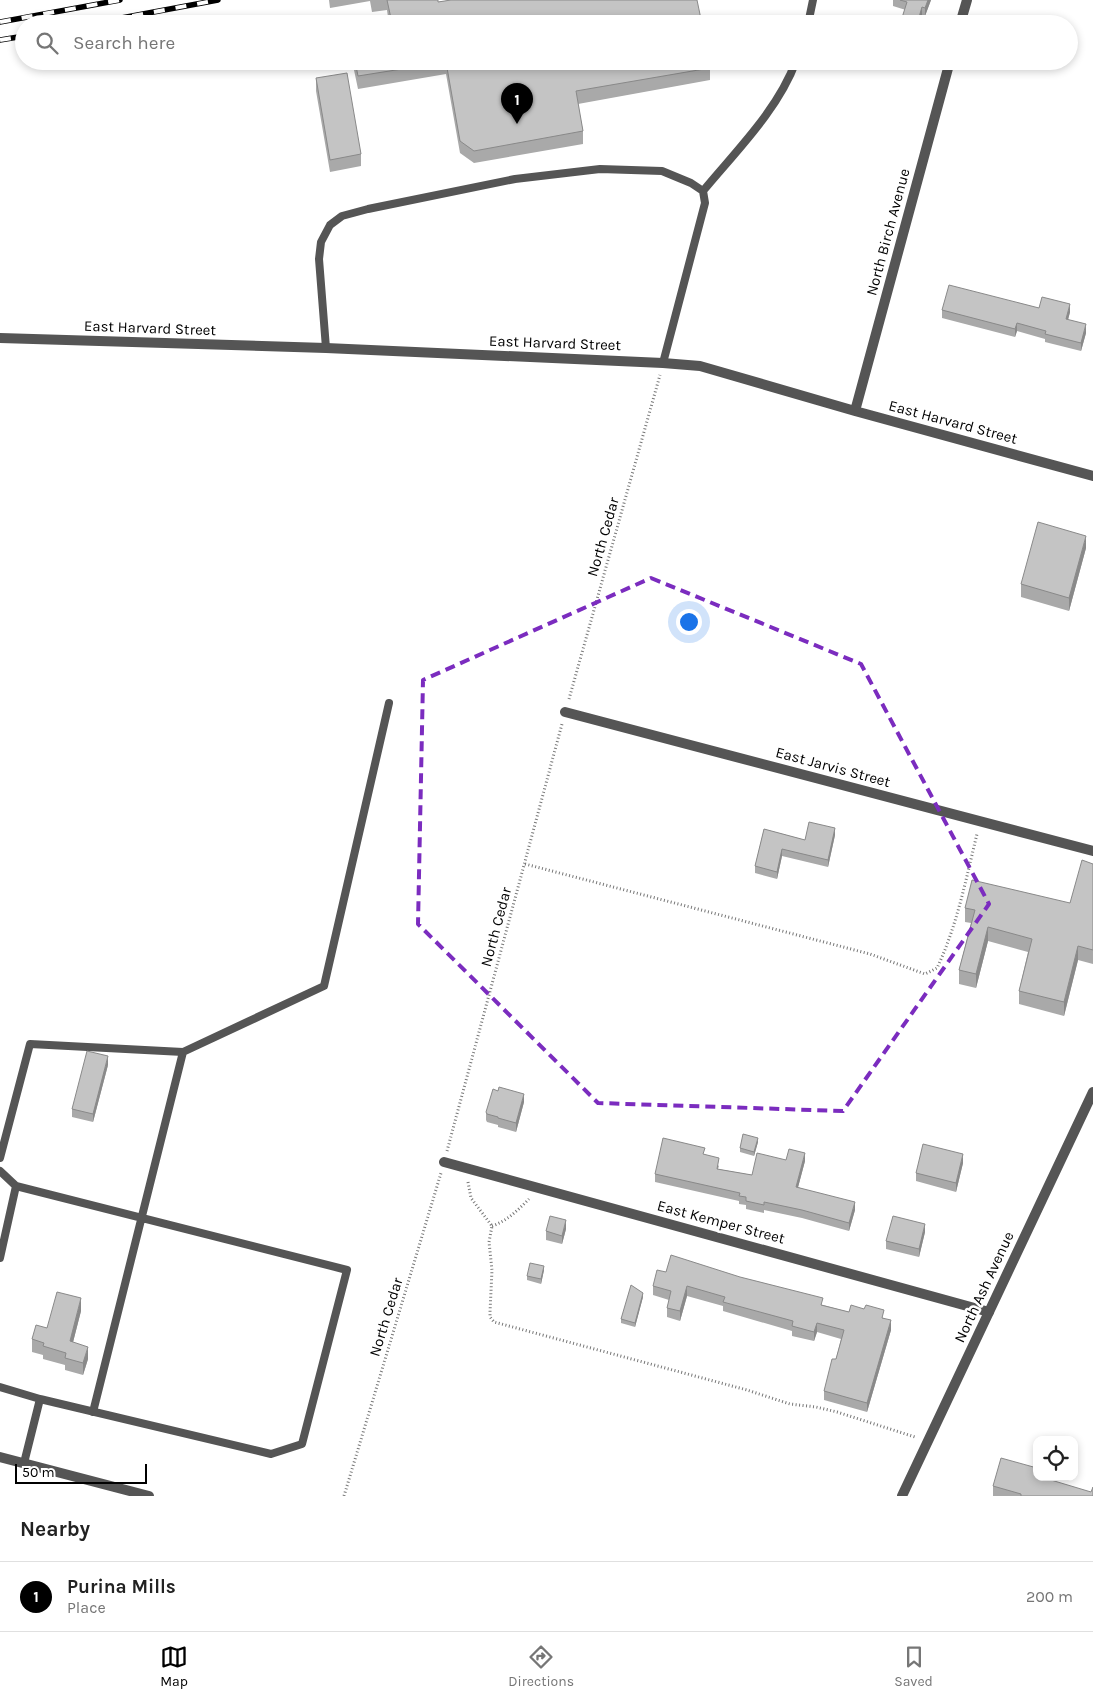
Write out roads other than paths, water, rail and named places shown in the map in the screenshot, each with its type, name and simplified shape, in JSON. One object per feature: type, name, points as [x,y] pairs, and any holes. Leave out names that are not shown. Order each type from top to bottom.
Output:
[{"type":"street","points":[[963,15],[967,0]]},
{"type":"street","name":"North Birch Avenue","points":[[855,411],[948,70]]},
{"type":"street","name":"East Harvard Street","points":[[0,338],[326,348],[700,366],[855,411],[1093,476]]},
{"type":"street","name":"East Jarvis Street","points":[[565,712],[1093,851]]},
{"type":"street","name":"North Ash Avenue","points":[[902,1496],[1093,1092]]},
{"type":"street","name":"East Kemper Street","points":[[444,1162],[989,1312]]},
{"type":"street","points":[[0,1457],[150,1496]]},
{"type":"lane","points":[[810,15],[812,0]]},
{"type":"lane","points":[[703,191],[770,108],[793,70]]},
{"type":"lane","points":[[326,348],[319,259],[321,242],[330,225],[342,216],[515,179],[600,169],[662,172],[691,183],[703,191],[705,203],[663,363]]},
{"type":"lane","points":[[0,1158],[30,1044],[183,1052],[324,986],[389,703]]},
{"type":"lane","points":[[93,1412],[183,1052]]},
{"type":"lane","points":[[0,1171],[16,1186],[347,1270],[302,1444],[271,1454],[40,1400],[0,1387]]},
{"type":"lane","points":[[0,1258],[16,1186]]},
{"type":"lane","points":[[24,1463],[40,1400]]},
{"type":"railway","points":[[38,15],[120,0]]},
{"type":"railway","points":[[137,15],[218,0]]},
{"type":"railway","points":[[0,22],[15,19]]},
{"type":"railway","points":[[0,40],[15,38]]},
{"type":"place","name":"Purina Mills","points":[[517,124]]}]
